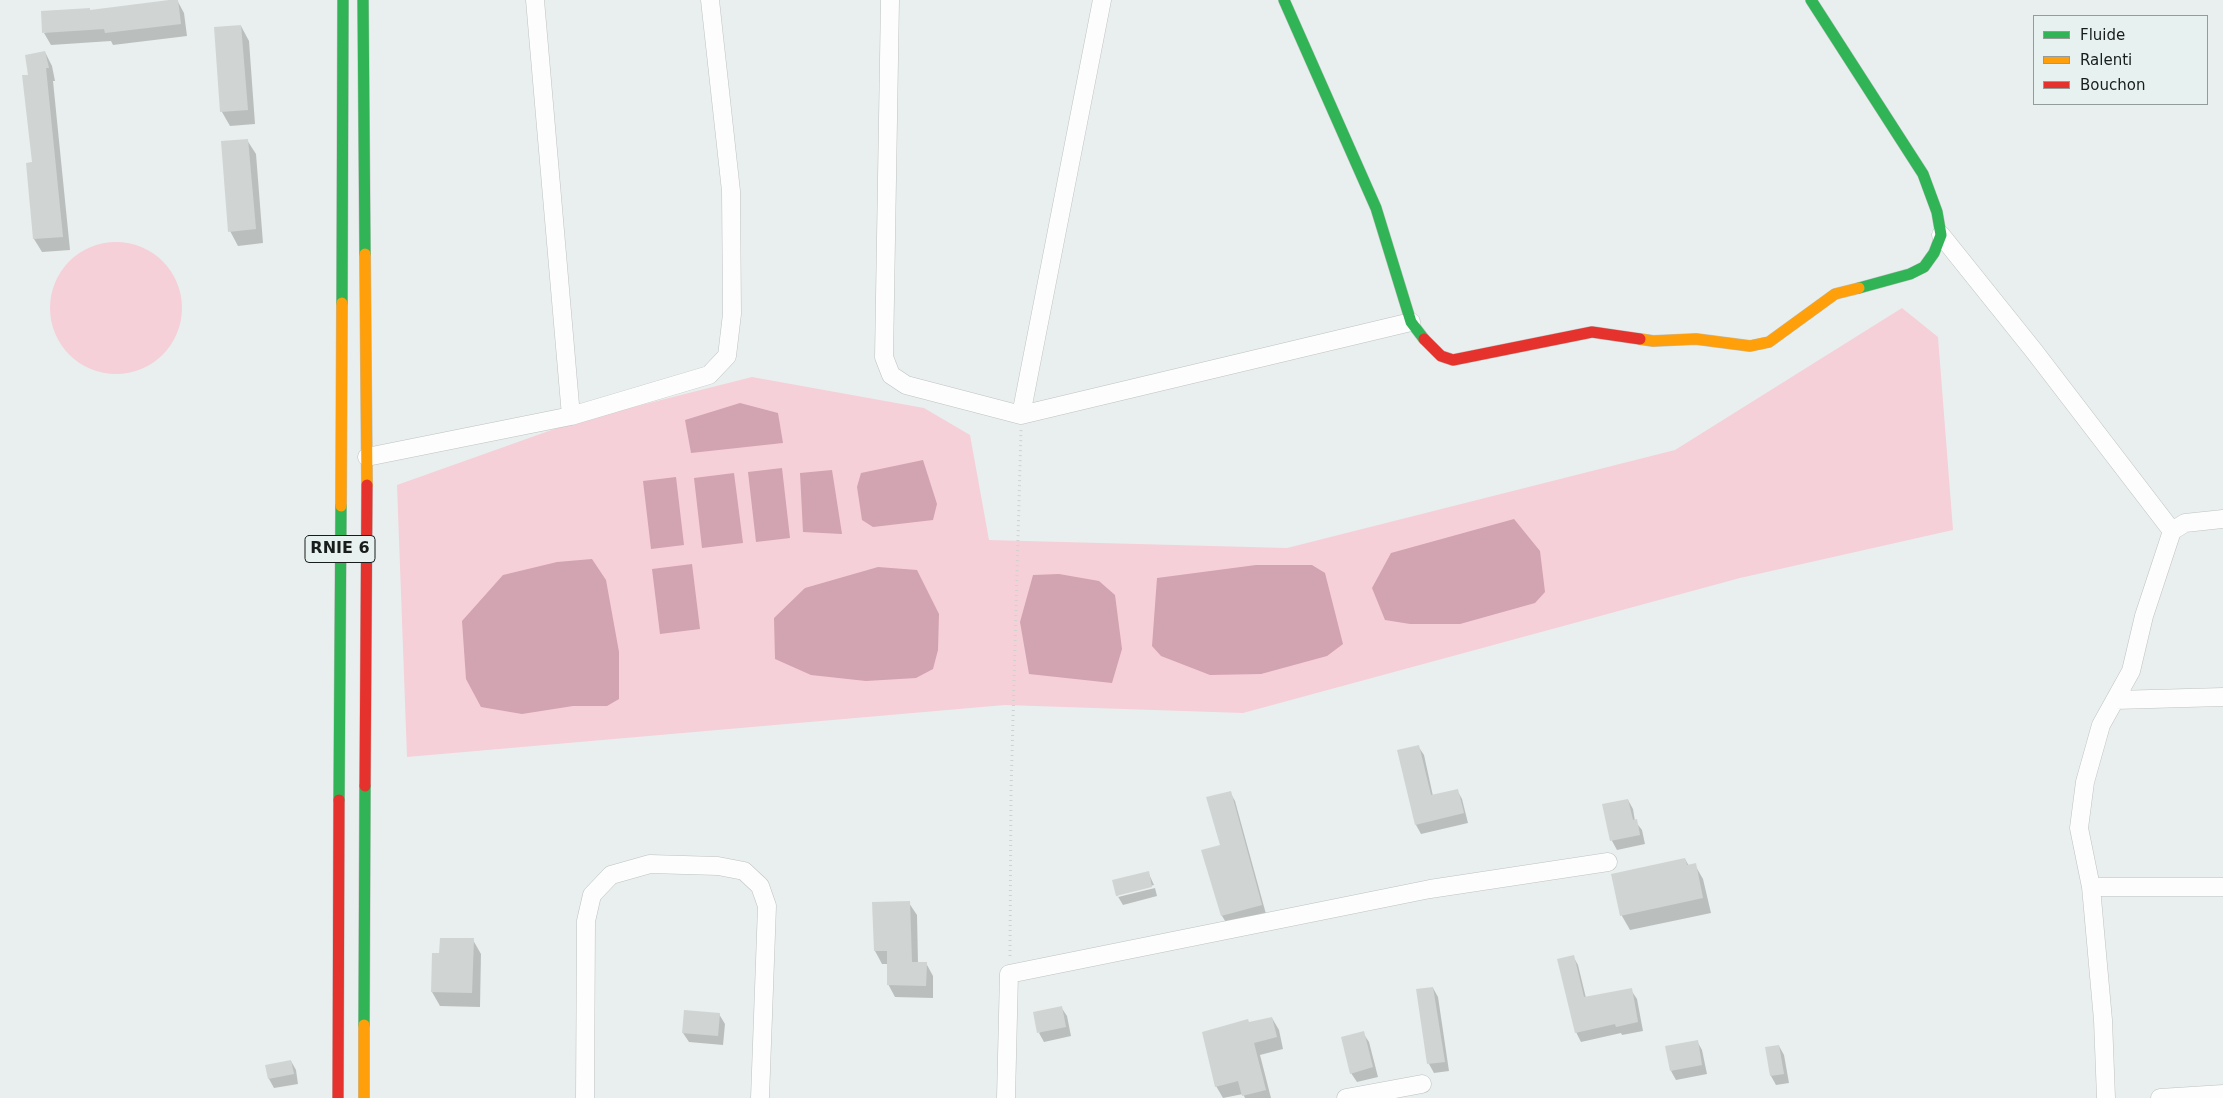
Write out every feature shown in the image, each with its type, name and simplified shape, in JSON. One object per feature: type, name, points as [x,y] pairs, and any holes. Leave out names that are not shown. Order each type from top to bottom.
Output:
[{"type":"main road","name":"RNIE 6","points":[[338,1098],[343,0]]},
{"type":"main road","name":"RNIE 6","points":[[363,0],[367,457],[364,1098]]},
{"type":"main road","points":[[1284,0],[1376,208],[1411,322],[1435,351],[1441,356],[1453,360],[1592,332],[1653,341],[1696,340],[1750,346],[1769,342],[1836,294],[1910,274],[1924,267],[1934,253],[1941,235],[1938,212],[1923,174],[1811,0]]},
{"type":"street","points":[[536,0],[572,416]]},
{"type":"street","points":[[367,457],[572,416],[709,375],[727,356],[732,314],[730,191],[710,0]]},
{"type":"street","points":[[890,0],[884,357],[891,375],[906,385],[1021,415],[1411,322]]},
{"type":"street","points":[[1021,415],[1102,0]]},
{"type":"street","points":[[1941,235],[2034,351],[2172,531]]},
{"type":"street","points":[[2106,1098],[2103,1020],[2092,887],[2079,828],[2085,782],[2101,724],[2131,672],[2144,616],[2172,531],[2185,523],[2223,519]]},
{"type":"street","points":[[2115,700],[2223,697]]},
{"type":"street","points":[[1006,1098],[1010,974],[1430,889],[1608,862]]},
{"type":"street","points":[[585,1098],[586,921],[592,894],[611,875],[650,864],[718,866],[744,871],[760,886],[767,906],[760,1098]]},
{"type":"street","points":[[2092,887],[2223,887]]},
{"type":"street","points":[[1346,1098],[1422,1084]]},
{"type":"street","points":[[2160,1098],[2199,1094],[2223,1094]]},
{"type":"path","points":[[1010,974],[1011,791],[1021,415]]},
{"type":"shaded area","points":[[116,242],[129,243],[141,247],[163,261],[177,283],[181,295],[181,321],[177,333],[163,355],[141,369],[129,373],[116,374],[103,373],[91,369],[69,355],[55,333],[51,321],[50,308],[51,295],[55,283],[69,261],[91,247],[103,243]]},
{"type":"shaded area","points":[[1902,308],[1938,337],[1953,530],[1740,578],[1243,713],[1005,705],[407,757],[397,485],[574,422],[752,377],[924,408],[970,435],[989,540],[1287,548],[1675,450]]},
{"type":"shaded area","points":[[740,403],[778,413],[783,443],[691,453],[685,420]]},
{"type":"shaded area","points":[[923,460],[937,504],[933,520],[873,527],[862,520],[857,487],[861,473]]},
{"type":"shaded area","points":[[782,468],[790,538],[756,542],[748,472]]},
{"type":"shaded area","points":[[832,470],[842,534],[803,532],[800,473]]},
{"type":"shaded area","points":[[734,473],[743,543],[702,548],[694,478]]},
{"type":"shaded area","points":[[676,477],[684,545],[651,549],[643,481]]},
{"type":"shaded area","points":[[1514,519],[1540,551],[1545,592],[1535,603],[1460,624],[1410,624],[1385,620],[1372,588],[1391,553]]},
{"type":"shaded area","points":[[592,559],[606,580],[619,652],[619,699],[607,706],[573,706],[522,714],[481,707],[466,679],[462,621],[503,575],[557,562]]},
{"type":"shaded area","points":[[692,564],[700,629],[660,634],[652,569]]},
{"type":"shaded area","points":[[1256,565],[1312,565],[1325,573],[1343,644],[1327,656],[1261,674],[1210,675],[1161,656],[1152,646],[1157,578]]},
{"type":"shaded area","points":[[878,567],[917,570],[939,614],[938,650],[933,669],[916,678],[866,681],[811,675],[775,659],[774,618],[805,588]]},
{"type":"shaded area","points":[[1059,574],[1099,581],[1115,595],[1122,649],[1112,683],[1029,674],[1020,622],[1033,575]]},
{"type":"building","points":[[178,0],[181,24],[105,33],[104,29],[42,33],[41,11],[90,8],[90,10]]},
{"type":"building","points":[[241,25],[248,110],[220,112],[214,27]]},
{"type":"building","points":[[45,51],[49,68],[46,68],[63,237],[33,239],[26,163],[32,162],[22,75],[28,75],[25,55]]},
{"type":"building","points":[[248,139],[256,229],[228,232],[221,141]]},
{"type":"building","points":[[1419,745],[1431,795],[1458,789],[1464,813],[1415,825],[1397,750]]},
{"type":"building","points":[[1231,791],[1262,905],[1221,916],[1201,850],[1220,845],[1206,797]]},
{"type":"building","points":[[1628,799],[1633,820],[1637,819],[1640,835],[1610,841],[1602,804]]},
{"type":"building","points":[[1685,858],[1687,865],[1696,863],[1703,898],[1620,916],[1611,874]]},
{"type":"building","points":[[1149,871],[1152,887],[1116,896],[1112,880]]},
{"type":"building","points":[[910,901],[912,962],[927,962],[926,986],[887,985],[887,951],[874,951],[872,902]]},
{"type":"building","points":[[440,938],[474,938],[472,993],[431,992],[432,953],[439,953]]},
{"type":"building","points":[[1574,955],[1584,997],[1632,988],[1638,1022],[1616,1027],[1615,1024],[1575,1033],[1557,959]]},
{"type":"building","points":[[1433,987],[1445,1062],[1427,1064],[1416,989]]},
{"type":"building","points":[[1062,1006],[1066,1027],[1037,1033],[1033,1012]]},
{"type":"building","points":[[684,1010],[720,1013],[718,1036],[682,1033]]},
{"type":"building","points":[[1272,1017],[1277,1037],[1254,1043],[1266,1090],[1242,1096],[1238,1081],[1215,1087],[1202,1032],[1248,1019],[1249,1022]]},
{"type":"building","points":[[1364,1031],[1373,1067],[1350,1074],[1341,1037]]},
{"type":"building","points":[[1698,1040],[1702,1065],[1670,1071],[1665,1046]]},
{"type":"building","points":[[1779,1045],[1784,1074],[1770,1076],[1765,1047]]},
{"type":"building","points":[[291,1060],[294,1074],[268,1079],[265,1065]]},
{"type":"traffic: fast","points":[[342,303],[343,0]]},
{"type":"traffic: fast","points":[[363,0],[365,254]]},
{"type":"traffic: fast","points":[[1284,0],[1376,208],[1411,322],[1424,339]]},
{"type":"traffic: fast","points":[[1811,0],[1923,174],[1937,212],[1941,235],[1934,253],[1924,267],[1910,274],[1859,288]]},
{"type":"traffic: fast","points":[[339,800],[341,506]]},
{"type":"traffic: fast","points":[[364,1025],[365,786]]},
{"type":"traffic: slow","points":[[365,254],[367,485]]},
{"type":"traffic: slow","points":[[1640,339],[1653,341],[1696,339],[1750,346],[1769,342],[1835,294],[1859,288]]},
{"type":"traffic: slow","points":[[341,506],[342,303]]},
{"type":"traffic: slow","points":[[364,1025],[364,1098]]},
{"type":"traffic: jam","points":[[1424,339],[1441,356],[1453,360],[1592,332],[1640,339]]},
{"type":"traffic: jam","points":[[365,786],[367,485]]},
{"type":"traffic: jam","points":[[338,1098],[339,800]]}]
